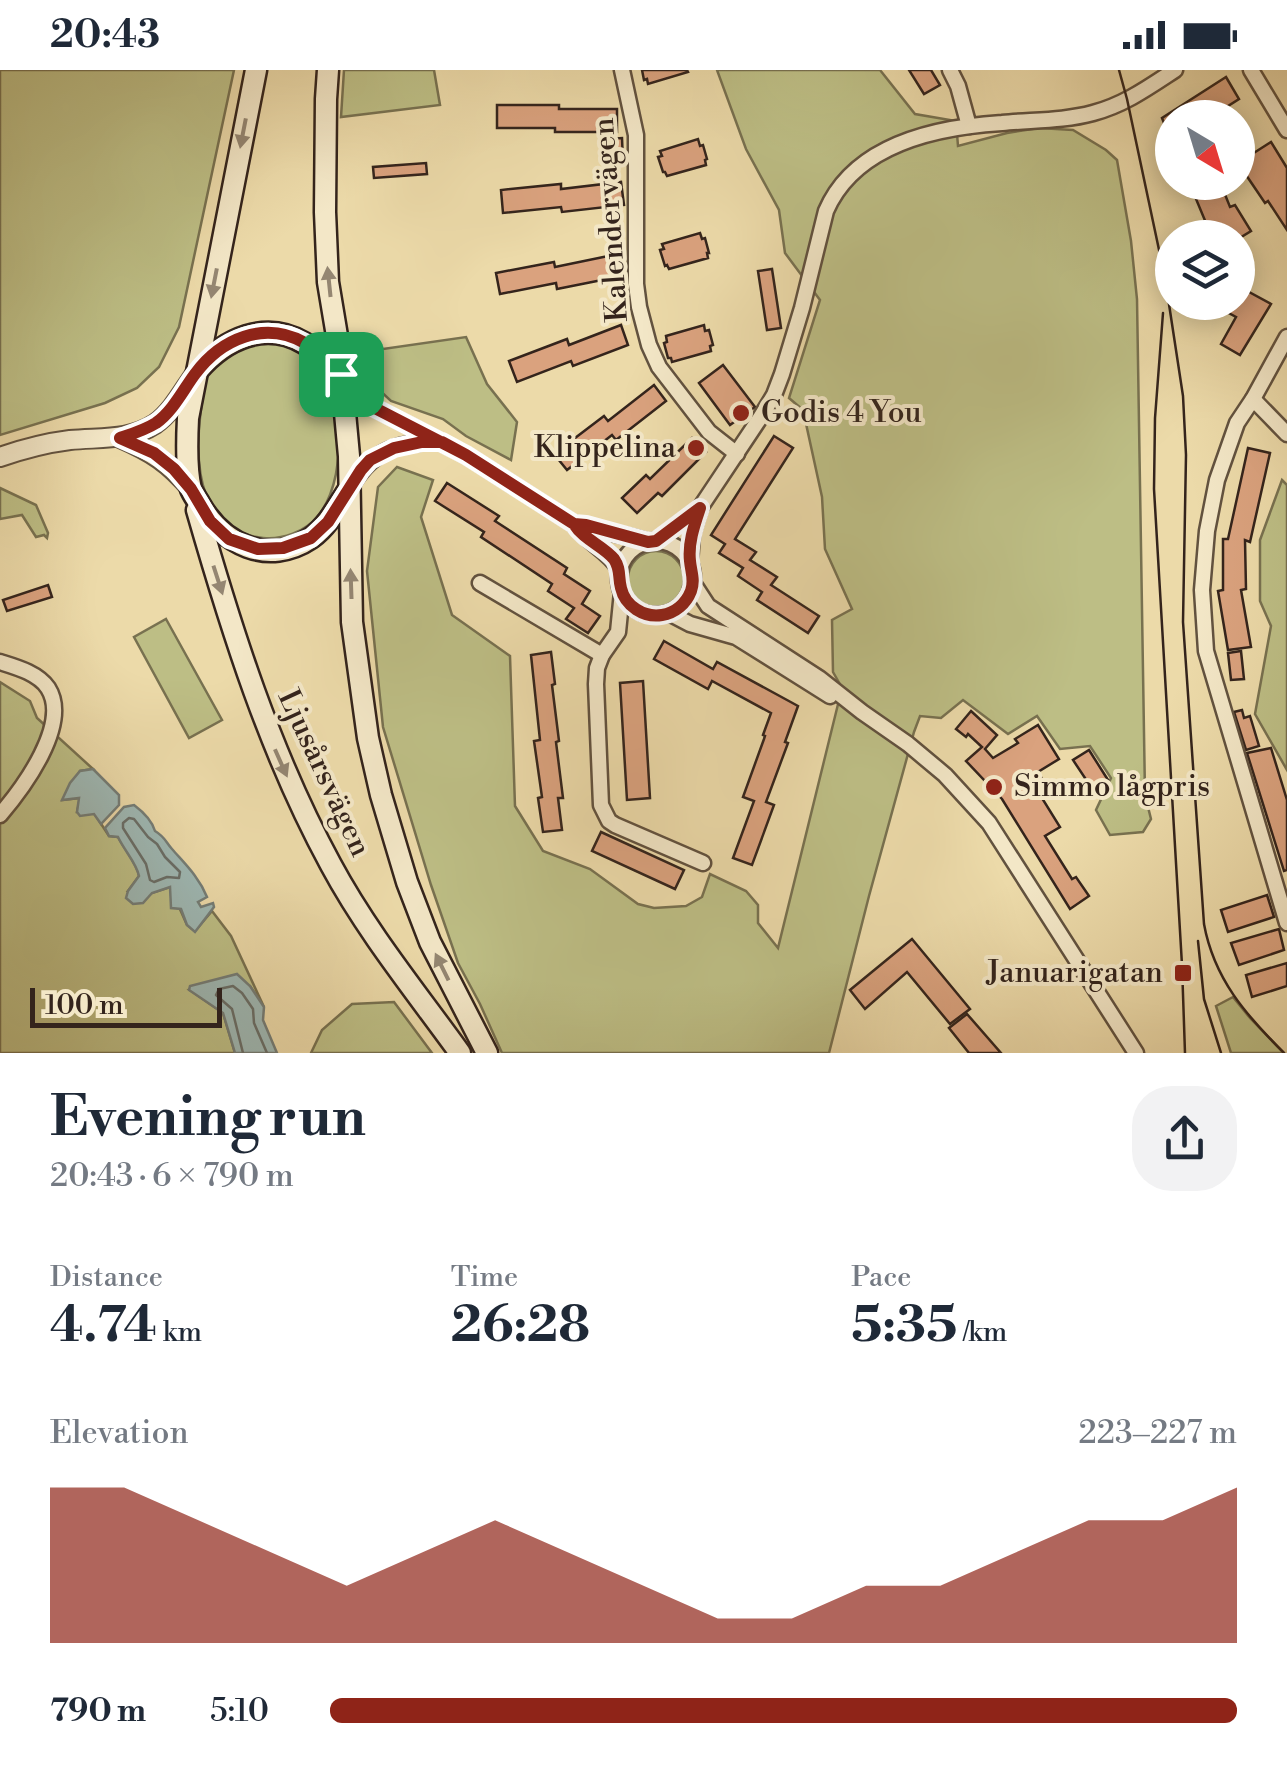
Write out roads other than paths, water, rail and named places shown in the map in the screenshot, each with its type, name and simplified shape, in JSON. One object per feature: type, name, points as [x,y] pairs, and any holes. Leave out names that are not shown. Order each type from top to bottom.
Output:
[{"type":"main road","points":[[256,70],[187,438],[191,489],[210,521],[229,539],[270,550],[311,538],[328,522],[350,488],[339,348],[328,282],[328,70]]},
{"type":"main road","points":[[198,371],[226,344],[254,334],[271,333],[302,342],[341,374]]},
{"type":"main road","name":"Ljusårsvägen","points":[[350,488],[354,648],[381,795],[430,942],[487,1053]]},
{"type":"main road","name":"Ljusårsvägen","points":[[191,489],[260,712],[304,813],[333,870],[460,1053]]},
{"type":"street","name":"Kalendervägen","points":[[622,70],[636,136],[636,284],[649,345],[659,367],[709,432],[736,454]]},
{"type":"street","points":[[950,70],[970,126]]},
{"type":"street","points":[[1136,1053],[989,823],[945,775],[908,744],[819,678],[708,606],[693,584],[690,563],[692,534],[700,508],[774,395],[802,308],[826,211],[833,194],[855,169],[884,150],[946,129],[1094,113],[1134,96],[1175,70]]},
{"type":"street","points":[[1251,70],[1287,130]]},
{"type":"street","points":[[1287,336],[1237,423],[1217,480],[1202,590],[1206,651],[1287,924]]},
{"type":"street","points":[[0,457],[52,443],[120,438],[145,429],[171,408],[198,371]]},
{"type":"street","points":[[341,374],[367,404],[466,455],[574,524],[582,536],[612,557],[620,570],[622,592],[618,632],[602,655],[596,684],[603,813],[615,825],[703,863]]},
{"type":"street","points":[[1254,399],[1287,434]]},
{"type":"street","points":[[120,438],[154,453],[191,489]]},
{"type":"street","points":[[350,488],[361,470],[380,454],[411,444],[442,442]]},
{"type":"street","points":[[620,570],[630,552],[652,542],[700,508]]},
{"type":"street","points":[[574,524],[676,547],[690,563]]},
{"type":"street","points":[[480,583],[602,655]]},
{"type":"street","points":[[618,632],[653,615],[669,613],[685,602],[693,584]]},
{"type":"street","points":[[622,592],[634,608],[653,615]]},
{"type":"street","points":[[669,613],[690,624],[736,637],[814,687],[862,712]]},
{"type":"street","points":[[0,662],[42,681],[51,693],[55,713],[34,767],[0,815]]},
{"type":"water","points":[[93,769],[119,795],[119,805],[101,824],[94,814],[80,816],[79,798],[62,800],[80,771]]},
{"type":"water","points":[[134,805],[200,883],[207,897],[198,902],[201,907],[213,903],[195,932],[187,925],[181,909],[171,908],[170,887],[152,893],[143,903],[133,904],[126,898],[138,871],[118,837],[109,836],[105,828],[124,807]]},
{"type":"water","points":[[237,974],[264,1007],[263,1020],[277,1053],[235,1053],[223,1013],[189,990],[190,986]]},
{"type":"tram line","points":[[1119,70],[1165,278],[1183,396],[1183,622],[1204,924],[1224,979],[1257,1025],[1284,1053]]},
{"type":"tram line","points":[[1162,320],[1154,489],[1185,1053]]},
{"type":"tram line","points":[[1198,941],[1204,999],[1221,1053]]},
{"type":"place","name":"Godis 4 You","points":[[741,413]]},
{"type":"place","name":"Klippelina","points":[[696,448]]},
{"type":"place","name":"Simmo lågpris","points":[[994,787]]},
{"type":"place","name":"Januarigatan","points":[[1183,973]]}]
